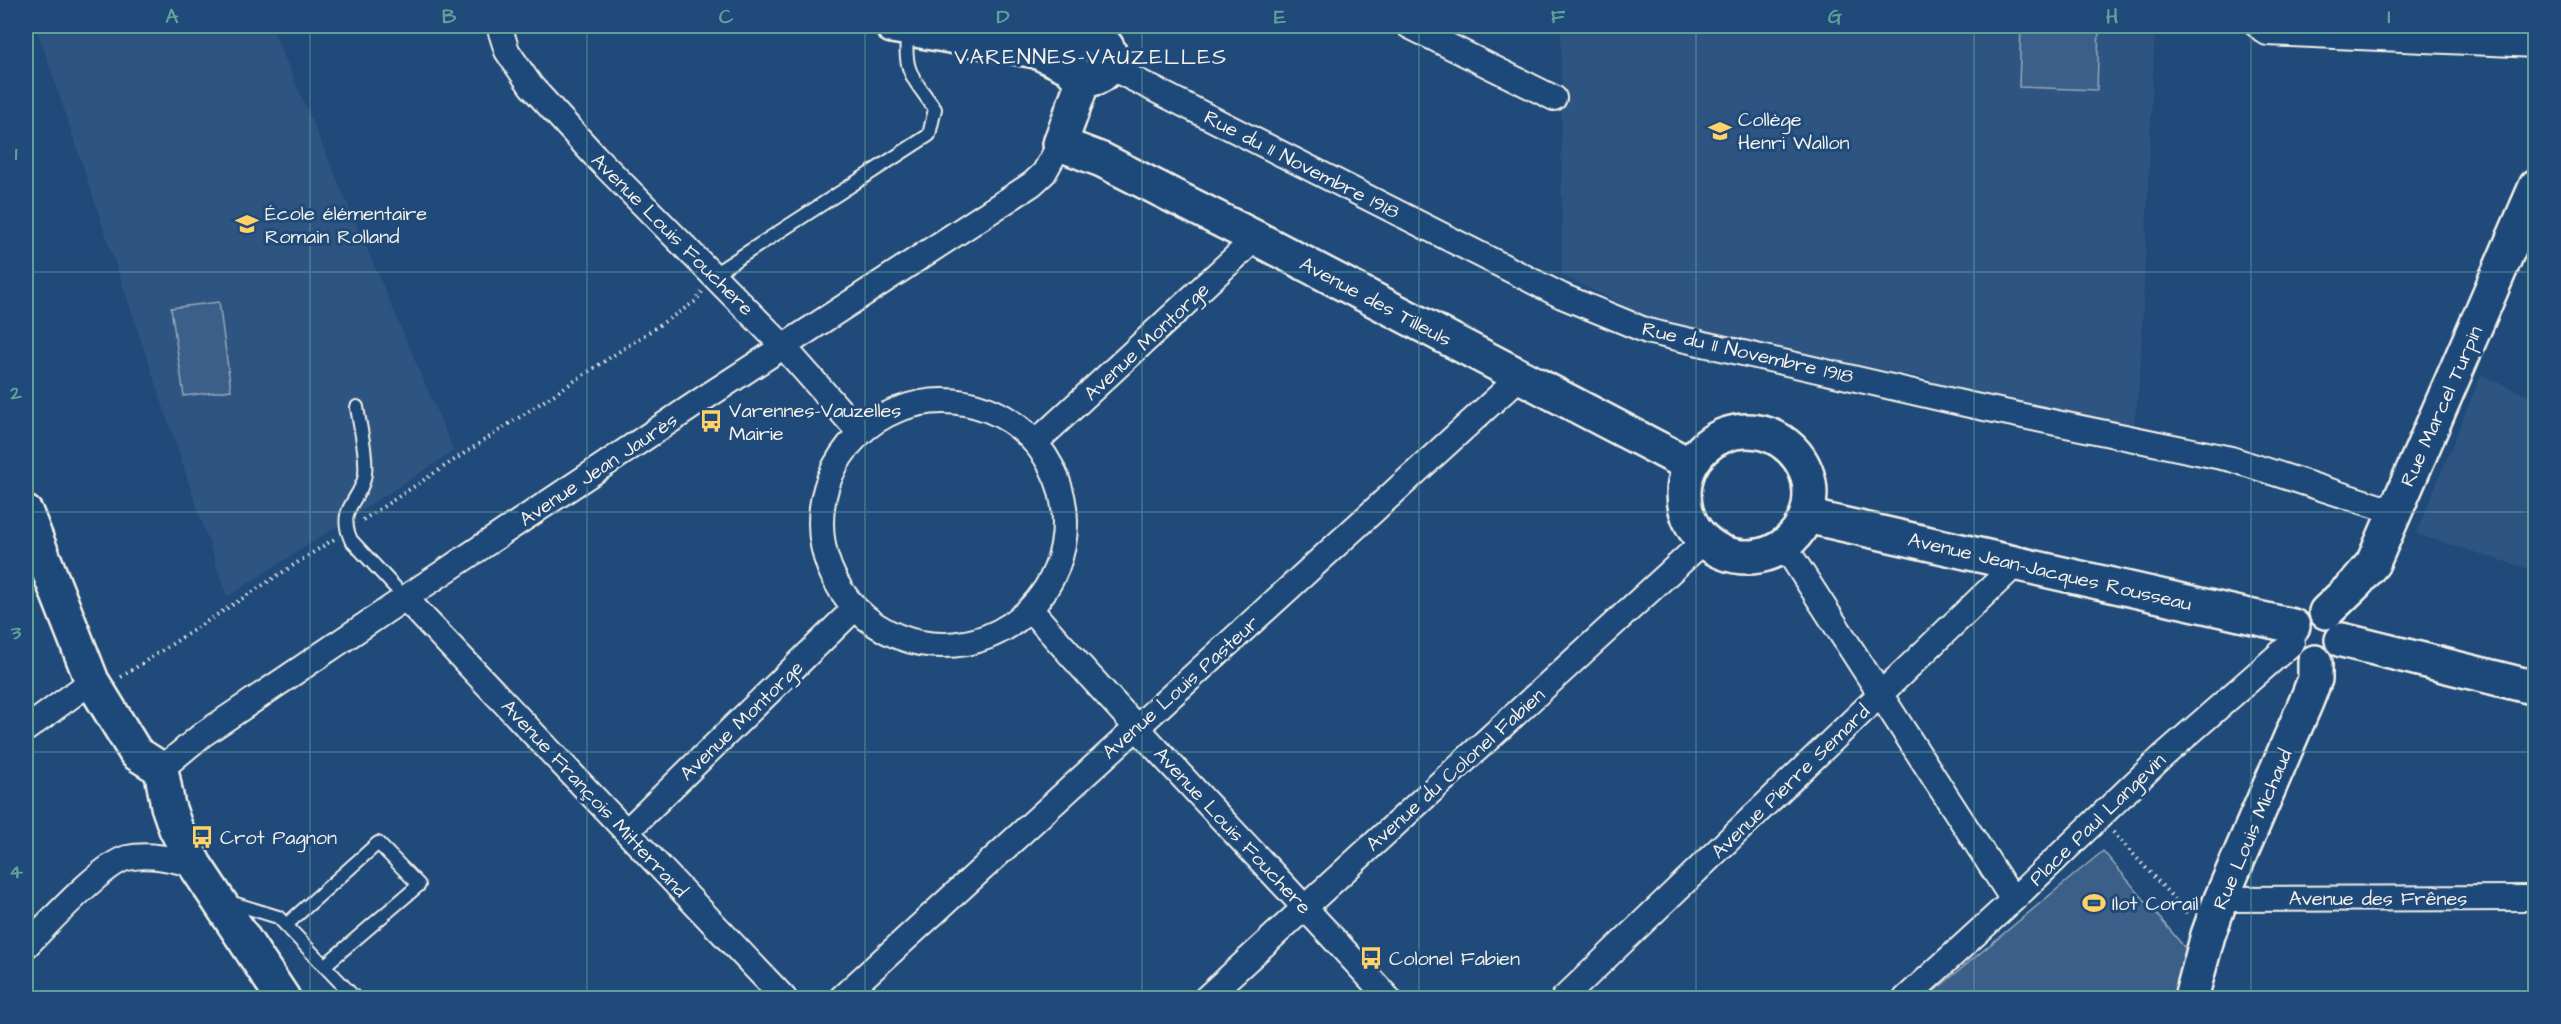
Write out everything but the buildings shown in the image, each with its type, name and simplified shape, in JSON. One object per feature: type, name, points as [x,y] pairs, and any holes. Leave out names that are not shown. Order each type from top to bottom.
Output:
[{"type":"street","name":"Avenue Louis Fouchere","points":[[499,26],[507,51],[531,87],[595,156],[783,346],[860,434]]},
{"type":"street","points":[[1409,26],[1554,98]]},
{"type":"street","points":[[2258,26],[2268,33],[2535,45]]},
{"type":"street","points":[[900,27],[1036,51],[1088,71]]},
{"type":"street","points":[[981,40],[1021,29],[1083,30]]},
{"type":"street","name":"Avenue Jean Jaurès","points":[[161,769],[202,735],[405,598],[783,346],[1032,184],[1044,174],[1060,144],[1088,71],[1069,62],[1070,49],[1079,40],[1083,30]]},
{"type":"street","name":"Rue du 11 Novembre 1918","points":[[1088,71],[1562,296],[1647,331],[1970,405],[2230,459],[2395,512]]},
{"type":"street","name":"Avenue des Tilleuls","points":[[1060,144],[1102,160],[1256,238],[1690,465]]},
{"type":"street","name":"Rue Marcel Turpin","points":[[2326,612],[2373,563],[2535,186]]},
{"type":"street","name":"Avenue Montorge","points":[[1035,443],[1256,238]]},
{"type":"street","name":"Avenue Louis Pasteur","points":[[841,999],[1521,376]]},
{"type":"street","points":[[945,400],[981,406],[1014,422],[1035,443],[1057,476],[1065,508],[1065,541],[1056,573],[1030,609],[1008,628],[969,644],[927,645],[888,633],[855,608],[833,577],[822,540],[822,521],[823,501],[835,465],[860,434],[895,410],[909,405],[945,400]]},
{"type":"street","points":[[1740,430],[1761,432],[1781,441],[1797,455],[1807,474],[1810,495],[1806,516],[1797,532],[1784,545],[1765,555],[1743,558],[1722,553],[1704,541],[1691,525],[1684,506],[1684,485],[1690,465],[1702,448],[1720,436],[1740,430]]},
{"type":"street","name":"Avenue Jean-Jacques Rousseau","points":[[1806,516],[2017,563],[2300,644]]},
{"type":"street","points":[[27,523],[95,686],[136,753],[161,769],[168,806],[176,830],[215,897],[283,999]]},
{"type":"street","name":"Avenue du Colonel Fabien","points":[[1206,999],[1704,541]]},
{"type":"street","points":[[1784,545],[2013,900]]},
{"type":"street","name":"Avenue Pierre Semard","points":[[1564,999],[2017,563]]},
{"type":"street","name":"Avenue François Mitterrand","points":[[405,598],[784,999]]},
{"type":"street","name":"Avenue Montorge","points":[[627,831],[855,608]]},
{"type":"street","name":"Avenue Louis Fouchere","points":[[1030,609],[1388,999]]},
{"type":"street","points":[[2309,612],[2326,612],[2340,626],[2342,640],[2333,656],[2327,660],[2300,644],[2297,619],[2309,612]]},
{"type":"street","points":[[2342,640],[2535,688]]},
{"type":"street","name":"Place Paul Langevin","points":[[1906,999],[2099,816],[2263,666],[2300,644]]},
{"type":"street","name":"Rue Louis Michaud","points":[[2191,999],[2208,936],[2221,899],[2296,727],[2314,679],[2300,644]]},
{"type":"street","points":[[26,729],[95,686]]},
{"type":"street","points":[[26,946],[93,879],[125,858],[161,856],[195,865]]},
{"type":"street","name":"Avenue des Frênes","points":[[2221,899],[2535,898]]},
{"type":"lane","points":[[714,274],[929,135],[935,109],[908,72],[900,27]]},
{"type":"lane","points":[[357,407],[365,473],[362,486],[347,513],[347,531],[351,540],[405,598]]},
{"type":"lane","points":[[286,925],[378,843],[419,885],[324,966]]},
{"type":"lane","points":[[215,897],[278,917],[355,999]]},
{"type":"path","points":[[95,686],[347,531],[696,301],[714,274]]},
{"type":"path","points":[[2099,816],[2208,936]]},
{"type":"shaded area","points":[[36,26],[271,26],[454,451],[227,597]]},
{"type":"shaded area","points":[[1561,26],[2155,26],[2140,376],[2134,426],[2007,408],[1929,386],[1930,379],[1777,349],[1653,320],[1562,275]]},
{"type":"shaded area","points":[[2021,26],[2099,26],[2097,90],[2019,87]]},
{"type":"shaded area","points":[[219,302],[231,390],[184,396],[171,308]]},
{"type":"shaded area","points":[[2481,375],[2535,399],[2535,571],[2416,534]]},
{"type":"shaded area","name":"Ilot Corail","points":[[2103,851],[2191,955],[2180,998],[1926,998]]},
{"type":"place","name":"Collège Henri Wallon","points":[[1720,131]]},
{"type":"place","name":"École élémentaire Romain Rolland","points":[[247,224]]},
{"type":"place","name":"Varennes-Vauzelles Mairie","points":[[711,421]]},
{"type":"place","name":"Crot Pagnon","points":[[202,837]]},
{"type":"place","name":"Ilot Corail","points":[[2094,903]]},
{"type":"place","name":"Colonel Fabien","points":[[1371,958]]},
{"type":"district","name":"VARENNES-VAUZELLES","points":[[1091,56]]}]
